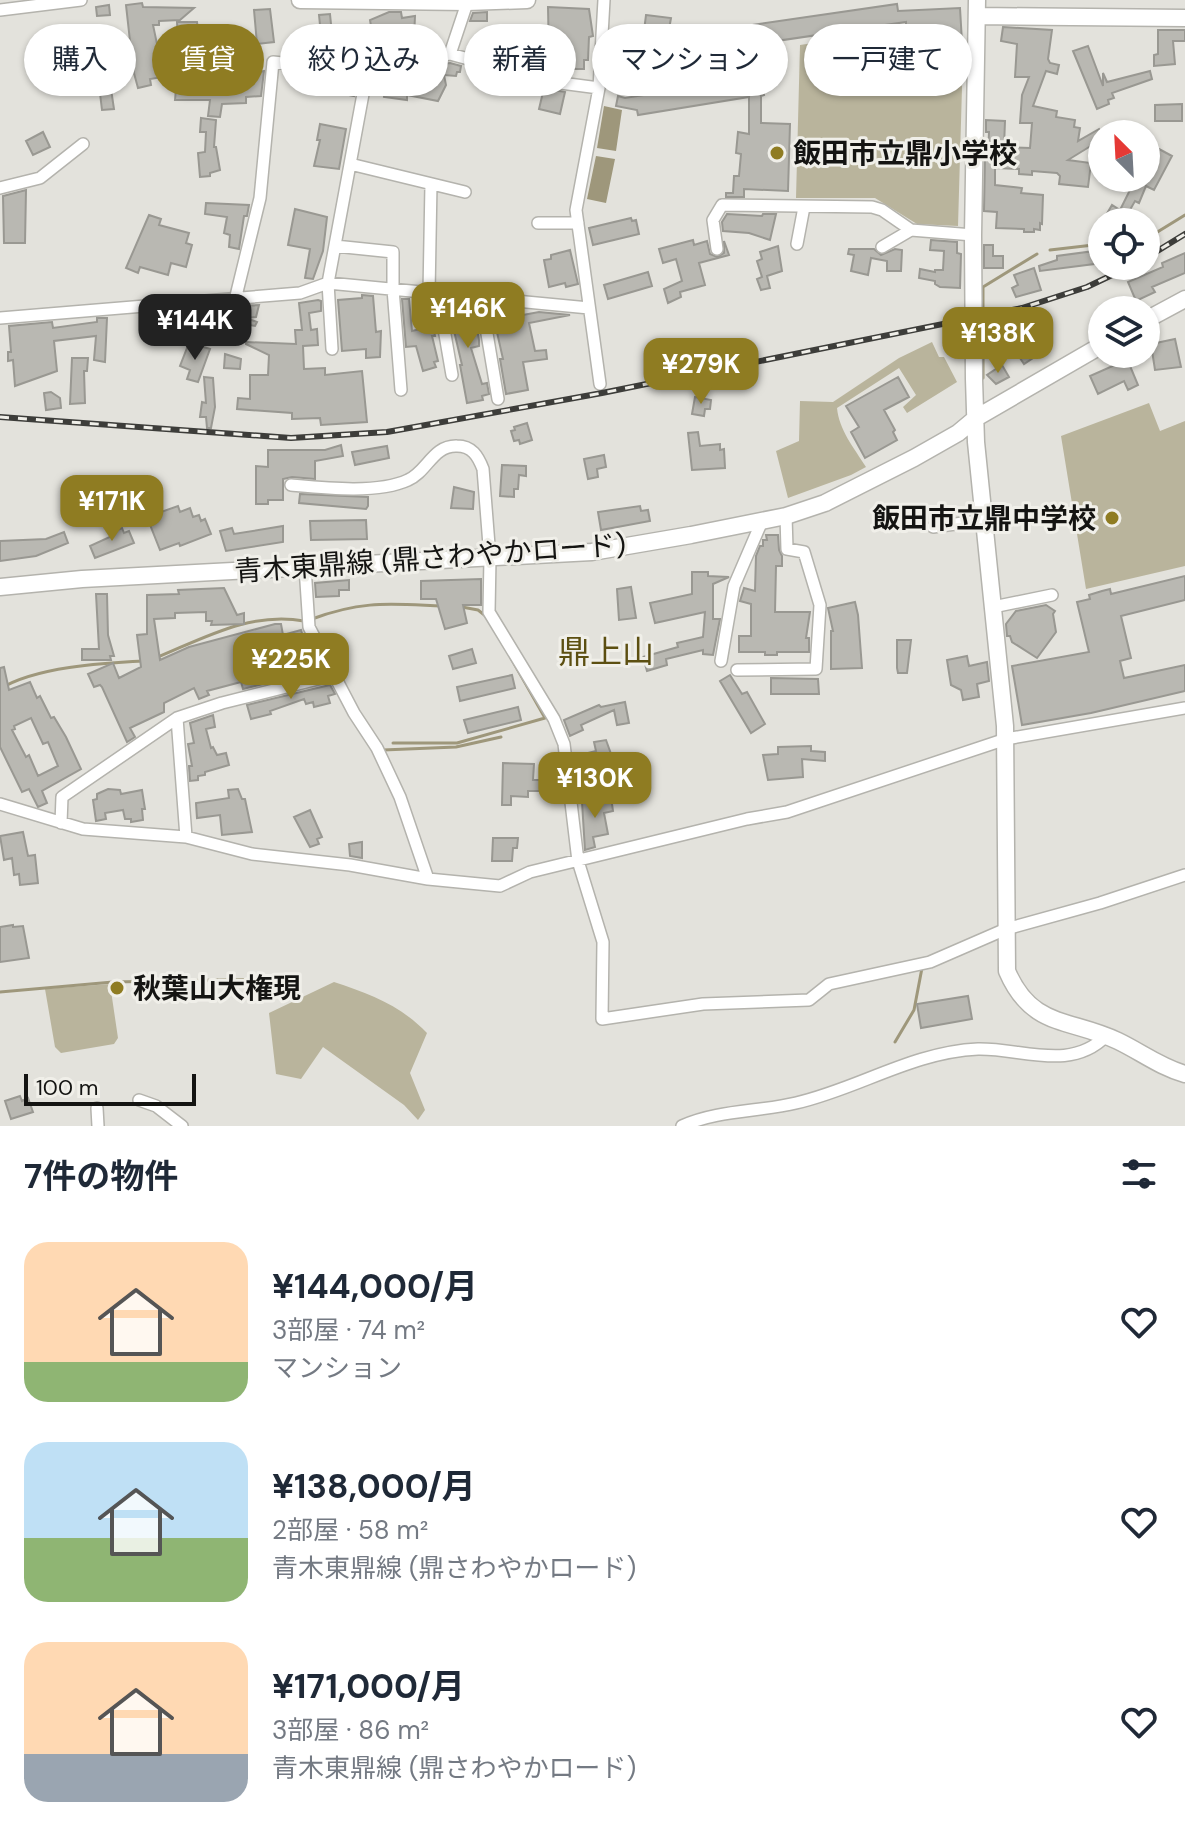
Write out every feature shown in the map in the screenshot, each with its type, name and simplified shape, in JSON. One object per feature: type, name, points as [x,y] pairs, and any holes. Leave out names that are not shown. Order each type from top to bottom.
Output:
[{"type":"street","points":[[0,10],[81,0]]},
{"type":"street","points":[[300,0],[527,0]]},
{"type":"street","points":[[603,24],[604,0]]},
{"type":"street","points":[[468,1],[450,54],[553,82],[592,87]]},
{"type":"street","points":[[1185,18],[977,8],[972,328],[976,442],[1006,739],[1007,971],[1027,1003],[1046,1017],[1106,1036],[1150,1060],[1185,1074]]},
{"type":"street","points":[[235,300],[260,198],[273,62],[280,63]]},
{"type":"street","points":[[332,349],[328,283],[363,96]]},
{"type":"street","points":[[597,96],[576,210],[600,384]]},
{"type":"street","points":[[0,188],[40,178],[83,144]]},
{"type":"street","points":[[350,164],[465,192]]},
{"type":"street","points":[[431,184],[433,293],[452,375]]},
{"type":"street","points":[[717,249],[713,220],[722,205],[872,207],[882,210],[911,230],[973,235]]},
{"type":"street","points":[[797,244],[804,207]]},
{"type":"street","points":[[538,223],[578,223]]},
{"type":"street","points":[[882,247],[911,230]]},
{"type":"street","points":[[335,246],[393,252],[401,390]]},
{"type":"street","points":[[0,318],[235,300],[300,293],[328,283],[589,308]]},
{"type":"street","points":[[481,298],[498,399]]},
{"type":"street","points":[[1160,312],[1185,299]]},
{"type":"street","name":"青木東鼎線 (鼎さわやかロード)","points":[[0,587],[82,579],[592,552],[786,516],[867,484],[958,433],[976,418],[1088,353]]},
{"type":"street","points":[[291,485],[393,486],[410,480],[437,452],[447,447],[467,448],[478,455],[483,469],[490,558],[489,612],[554,719],[564,744],[578,861],[603,942],[602,1019],[680,1006],[809,1000],[829,984],[930,962],[1006,929],[1185,875]]},
{"type":"street","points":[[737,670],[816,669],[820,605],[804,552],[787,549],[786,516]]},
{"type":"street","points":[[933,527],[985,520]]},
{"type":"street","points":[[721,661],[734,586],[762,521]]},
{"type":"street","points":[[305,567],[309,627],[377,748],[400,797],[428,879]]},
{"type":"street","points":[[993,607],[1052,595]]},
{"type":"street","points":[[61,823],[62,797],[177,718],[222,703],[334,675]]},
{"type":"street","points":[[0,804],[83,829],[186,837],[252,854],[500,886],[530,872],[787,812],[1006,739],[1185,708]]},
{"type":"street","points":[[177,718],[186,837]]},
{"type":"street","points":[[682,1126],[727,1113],[799,1103],[934,1054],[978,1049],[1070,1056],[1095,1046],[1106,1036]]},
{"type":"street","points":[[139,1100],[156,1106],[182,1126]]},
{"type":"street","points":[[97,1108],[98,1126]]},
{"type":"shaded area","points":[[804,44],[804,96],[962,96],[958,226],[917,224],[875,198],[796,198],[800,45]]},
{"type":"shaded area","points":[[604,106],[622,110],[616,151],[597,148]]},
{"type":"shaded area","points":[[596,156],[615,159],[606,203],[587,199]]},
{"type":"shaded area","points":[[932,342],[957,382],[907,413],[903,407],[916,395],[899,368],[837,408],[844,431],[866,467],[788,498],[776,451],[799,441],[800,401],[833,402],[899,358]]},
{"type":"shaded area","points":[[1149,403],[1160,431],[1185,421],[1185,566],[1086,589],[1061,436]]},
{"type":"shaded area","points":[[334,982],[384,1002],[427,1033],[410,1073],[425,1110],[418,1120],[404,1105],[323,1047],[301,1079],[276,1074],[269,1013]]},
{"type":"shaded area","points":[[110,984],[118,1038],[114,1044],[61,1053],[55,1047],[45,989]]},
{"type":"building","points":[[142,3],[143,7],[194,8],[180,20],[152,24],[151,85],[138,88],[136,24],[128,24],[126,5]]},
{"type":"building","points":[[897,4],[898,11],[960,8],[961,24],[804,24],[804,37],[788,39],[788,24],[759,24]]},
{"type":"building","points":[[109,5],[110,15],[97,16],[96,7]]},
{"type":"building","points":[[548,7],[589,9],[592,36],[589,37],[588,60],[584,60],[584,69],[576,69],[576,24],[548,24]]},
{"type":"building","points":[[270,9],[274,42],[264,43],[264,24],[255,24],[254,10]]},
{"type":"building","points":[[389,12],[401,12],[402,18],[415,16],[415,24],[371,24],[370,20]]},
{"type":"building","points":[[487,12],[487,21],[470,21],[473,13]]},
{"type":"building","points":[[330,14],[331,24],[320,24],[319,15]]},
{"type":"building","points":[[646,15],[671,18],[670,24],[645,24]]},
{"type":"building","points":[[177,22],[197,24],[177,24]]},
{"type":"building","points":[[1003,27],[1052,30],[1048,59],[1050,63],[1059,65],[1057,74],[1046,71],[1033,106],[1057,111],[1056,117],[1075,120],[1074,127],[1080,128],[1078,141],[1088,135],[1088,148],[1068,160],[1088,163],[1088,187],[1059,184],[1060,176],[1057,173],[1032,171],[1032,175],[1019,174],[1019,169],[995,168],[995,185],[1022,188],[1021,193],[1043,195],[1042,224],[1040,230],[1034,229],[1034,232],[996,228],[997,212],[984,211],[989,132],[986,132],[986,120],[1005,121],[1004,147],[1030,148],[1032,123],[1020,123],[1022,95],[1029,77],[1015,77],[1017,44],[1001,41]]},
{"type":"building","points":[[1158,30],[1185,30],[1185,41],[1173,41],[1175,64],[1154,66],[1154,55],[1158,54]]},
{"type":"building","points":[[1088,46],[1103,86],[1103,73],[1107,82],[1150,71],[1152,79],[1112,93],[1114,98],[1108,100],[1109,104],[1097,109],[1073,51]]},
{"type":"building","points":[[448,63],[461,66],[456,76],[448,75]]},
{"type":"building","points":[[100,96],[112,96],[114,109],[102,110]]},
{"type":"building","points":[[175,96],[261,96],[246,97],[246,103],[222,104],[220,117],[208,116],[210,100],[175,100]]},
{"type":"building","points":[[407,96],[407,100],[384,97]]},
{"type":"building","points":[[412,96],[440,96],[438,101]]},
{"type":"building","points":[[542,96],[564,96],[560,114],[539,109]]},
{"type":"building","points":[[618,96],[761,96],[761,123],[790,124],[788,191],[744,189],[744,197],[726,197],[726,193],[733,193],[734,176],[739,176],[741,154],[736,153],[738,132],[749,134],[749,97],[638,115],[637,110],[616,106]]},
{"type":"building","points":[[1182,104],[1182,121],[1155,120],[1155,105]]},
{"type":"building","points":[[201,118],[216,120],[214,147],[220,170],[200,177],[198,153],[205,152],[206,132],[200,132]]},
{"type":"building","points":[[320,124],[346,129],[339,169],[314,166]]},
{"type":"building","points":[[43,132],[50,147],[33,155],[26,141]]},
{"type":"building","points":[[1160,150],[1172,156],[1160,179]]},
{"type":"building","points":[[26,190],[25,243],[4,243],[3,196]]},
{"type":"building","points":[[1129,192],[1144,192],[1139,203],[1135,201],[1131,208],[1121,208]]},
{"type":"building","points":[[206,203],[249,205],[247,216],[244,216],[239,249],[229,247],[230,235],[224,233],[227,217],[205,214]]},
{"type":"building","points":[[295,209],[327,217],[323,251],[313,279],[305,278],[310,249],[288,245]]},
{"type":"building","points":[[727,214],[776,214],[770,240],[749,233],[723,231],[722,222]]},
{"type":"building","points":[[149,215],[161,219],[159,225],[189,233],[186,243],[192,245],[186,267],[171,263],[168,275],[140,267],[138,273],[126,268]]},
{"type":"building","points":[[631,218],[632,221],[636,220],[639,234],[593,245],[589,228]]},
{"type":"building","points":[[693,240],[694,245],[707,241],[710,254],[717,257],[724,253],[724,241],[729,255],[699,263],[705,285],[680,292],[681,297],[668,303],[664,289],[682,281],[676,259],[663,263],[659,249]]},
{"type":"building","points":[[931,240],[957,242],[957,253],[961,254],[960,288],[940,287],[935,281],[919,278],[920,269],[943,270],[944,251],[930,250]]},
{"type":"building","points":[[984,245],[993,245],[993,256],[1003,256],[1003,268],[984,268]]},
{"type":"building","points":[[778,246],[782,271],[767,276],[770,288],[761,290],[757,279],[762,277],[757,261],[762,259],[760,252]]},
{"type":"building","points":[[849,249],[874,249],[881,255],[895,249],[902,250],[901,271],[887,271],[887,261],[871,258],[868,275],[851,271],[854,255],[848,254]]},
{"type":"building","points":[[570,250],[578,284],[549,287],[544,260]]},
{"type":"building","points":[[1088,252],[1088,265],[1040,271],[1039,266],[1057,260],[1057,256]]},
{"type":"building","points":[[1185,253],[1185,273],[1152,287],[1155,292],[1147,296],[1134,296],[1128,282],[1160,280],[1162,263]]},
{"type":"building","points":[[1034,268],[1041,290],[1016,297],[1012,288],[1018,285],[1014,275]]},
{"type":"building","points":[[648,272],[652,286],[608,299],[604,285]]},
{"type":"building","points":[[362,295],[373,296],[376,332],[381,331],[380,357],[366,358],[366,349],[342,351],[338,300],[362,298]]},
{"type":"building","points":[[402,299],[409,299],[412,331],[433,326],[435,336],[432,336],[438,361],[434,362],[436,367],[423,371],[416,346],[406,347]]},
{"type":"building","points":[[321,301],[321,311],[309,313],[311,330],[317,329],[318,345],[303,346],[304,369],[325,368],[325,375],[362,371],[367,422],[321,425],[320,418],[292,419],[292,413],[237,409],[238,398],[250,399],[250,375],[268,375],[269,355],[246,342],[296,344],[295,330],[302,330],[299,303]]},
{"type":"building","points":[[259,305],[256,317],[246,318],[257,322],[255,326],[220,320],[217,327],[201,320],[205,309],[217,312],[221,308],[236,314],[240,306]]},
{"type":"building","points":[[448,305],[473,305],[479,346],[471,348],[482,384],[487,383],[489,394],[482,396],[483,400],[467,403]]},
{"type":"building","points":[[511,309],[512,317],[539,312],[570,315],[529,323],[535,351],[546,350],[547,359],[523,362],[528,390],[506,394],[500,359],[503,359],[492,310]]},
{"type":"building","points":[[97,318],[107,318],[105,362],[94,360],[96,336],[54,341],[57,371],[15,386],[13,360],[8,361],[8,352],[11,352],[9,326],[52,322],[53,328],[97,322]]},
{"type":"building","points":[[1020,324],[1042,352],[1024,364],[1012,346],[1008,349],[999,335]]},
{"type":"building","points":[[1175,339],[1181,367],[1155,370],[1160,368],[1160,342]]},
{"type":"building","points":[[200,346],[210,349],[198,382],[187,379],[190,370],[180,366],[187,348],[198,352]]},
{"type":"building","points":[[225,354],[241,359],[240,369],[224,368]]},
{"type":"building","points":[[72,358],[88,358],[87,371],[84,371],[85,403],[70,404]]},
{"type":"building","points":[[1002,365],[1009,377],[996,384],[987,375]]},
{"type":"building","points":[[1108,368],[1131,368],[1138,385],[1128,390],[1124,381],[1098,394],[1090,376]]},
{"type":"building","points":[[204,377],[213,378],[215,407],[211,428],[207,428],[206,417],[200,417],[202,402],[206,403]]},
{"type":"building","points":[[898,377],[909,397],[884,410],[897,440],[865,458],[851,432],[859,427],[846,406]]},
{"type":"building","points":[[51,392],[60,398],[61,408],[46,410],[44,393]]},
{"type":"building","points":[[695,397],[711,400],[710,409],[705,409],[704,416],[692,414]]},
{"type":"building","points":[[527,423],[532,440],[520,444],[519,440],[514,441],[511,431]]},
{"type":"building","points":[[698,432],[700,446],[720,444],[720,450],[724,449],[725,468],[692,470],[688,433]]},
{"type":"building","points":[[341,445],[343,456],[315,461],[315,479],[283,479],[283,500],[256,504],[256,466],[268,467],[268,450],[325,450]]},
{"type":"building","points":[[387,446],[389,458],[355,465],[352,452]]},
{"type":"building","points":[[604,455],[606,467],[597,469],[598,477],[588,479],[584,459]]},
{"type":"building","points":[[502,465],[526,466],[526,476],[519,475],[514,497],[500,496]]},
{"type":"building","points":[[454,487],[474,492],[473,509],[451,508]]},
{"type":"building","points":[[300,494],[368,497],[368,506],[366,509],[299,503]]},
{"type":"building","points":[[178,506],[180,512],[190,508],[193,517],[199,515],[201,521],[205,519],[211,534],[160,550],[147,517]]},
{"type":"building","points":[[640,506],[641,511],[648,510],[650,521],[601,530],[598,512]]},
{"type":"building","points":[[366,520],[367,539],[311,540],[310,521]]},
{"type":"building","points":[[283,526],[283,542],[226,551],[220,531],[232,528],[234,534]]},
{"type":"building","points":[[122,528],[124,533],[129,531],[134,543],[95,558],[90,546]]},
{"type":"building","points":[[64,532],[68,543],[36,556],[0,561],[0,541],[46,539]]},
{"type":"building","points":[[766,535],[778,535],[782,556],[782,566],[776,566],[775,612],[810,612],[806,638],[809,638],[809,652],[765,655],[765,652],[739,652],[739,636],[751,636],[751,604],[740,601],[744,588],[755,591],[756,556],[760,546],[763,546],[763,540],[767,540]]},
{"type":"building","points":[[692,572],[729,577],[713,584],[713,619],[720,619],[713,655],[703,654],[703,650],[666,659],[667,665],[647,671],[643,657],[678,647],[677,643],[703,637],[705,612],[655,623],[650,603],[692,594]]},
{"type":"building","points":[[1185,576],[1185,600],[1121,616],[1131,658],[1120,661],[1124,678],[1185,665],[1185,691],[1022,725],[1012,666],[1089,652],[1077,602],[1110,589],[1111,594]]},
{"type":"building","points":[[481,579],[481,605],[463,605],[467,623],[445,629],[436,599],[421,599],[421,581]]},
{"type":"building","points":[[349,580],[349,590],[339,590],[339,596],[316,597],[315,583]]},
{"type":"building","points":[[631,587],[636,618],[619,620],[617,589]]},
{"type":"building","points":[[224,588],[237,615],[244,613],[244,624],[211,625],[212,621],[206,621],[206,612],[175,613],[175,618],[154,619],[160,660],[189,647],[275,624],[281,624],[283,635],[301,630],[308,653],[287,658],[292,677],[243,689],[241,682],[207,691],[209,695],[199,699],[194,688],[164,703],[164,712],[130,728],[135,737],[127,742],[102,687],[94,687],[88,674],[113,663],[119,678],[141,667],[137,635],[147,634],[147,595]]},
{"type":"building","points":[[96,594],[107,594],[108,635],[114,656],[110,656],[111,660],[82,660],[82,649],[99,649]]},
{"type":"building","points":[[855,602],[862,668],[831,669],[833,631],[828,608]]},
{"type":"building","points":[[1046,605],[1055,611],[1056,632],[1037,658],[1012,642],[1007,636],[1006,624],[1016,611]]},
{"type":"building","points":[[897,640],[911,640],[907,673],[898,673]]},
{"type":"building","points":[[472,649],[476,663],[453,669],[449,656]]},
{"type":"building","points":[[967,656],[969,666],[987,662],[989,681],[977,684],[979,697],[963,700],[961,690],[951,685],[947,660]]},
{"type":"building","points":[[4,667],[9,690],[30,682],[37,698],[40,696],[51,718],[54,717],[66,737],[81,769],[42,791],[47,803],[38,807],[29,789],[22,792],[0,747],[0,668]],"holes":[[[31,718],[43,744],[48,742],[58,766],[38,776],[29,755],[26,757],[12,730],[14,726]]]},
{"type":"building","points":[[512,675],[515,688],[460,701],[457,687]]},
{"type":"building","points":[[730,675],[742,694],[747,692],[765,724],[751,733],[720,681]]},
{"type":"building","points":[[771,678],[818,679],[819,694],[771,694]]},
{"type":"building","points":[[330,685],[335,694],[328,696],[330,703],[314,707],[313,702],[306,704],[304,699],[251,719],[247,705]]},
{"type":"building","points":[[625,702],[629,723],[617,725],[614,710],[581,725],[583,730],[570,736],[564,720],[599,705]]},
{"type":"building","points":[[518,707],[521,720],[468,733],[464,720]]},
{"type":"building","points":[[213,715],[215,727],[206,729],[211,748],[217,755],[226,753],[229,765],[205,772],[205,775],[198,776],[198,780],[190,781],[189,766],[192,766],[188,744],[194,743],[190,723]]},
{"type":"building","points":[[606,740],[615,765],[610,770],[590,776],[584,754],[596,751],[594,742]]},
{"type":"building","points":[[811,746],[811,751],[825,752],[825,761],[802,759],[803,777],[768,780],[763,755],[778,754],[778,747]]},
{"type":"building","points":[[503,763],[534,764],[533,780],[557,780],[557,791],[528,791],[528,797],[511,796],[511,805],[502,805]]},
{"type":"building","points":[[108,789],[120,790],[121,794],[142,790],[143,820],[131,822],[131,819],[125,819],[123,810],[105,813],[106,819],[96,821],[93,800],[97,799],[97,794]]},
{"type":"building","points":[[238,789],[242,799],[245,799],[252,832],[222,835],[220,815],[197,818],[196,803],[229,798],[228,790]]},
{"type":"building","points":[[611,797],[613,811],[604,813],[608,834],[593,837],[595,847],[585,850],[582,802]]},
{"type":"building","points":[[310,810],[322,837],[317,839],[319,844],[310,847],[294,817]]},
{"type":"building","points":[[23,832],[28,856],[35,855],[38,883],[20,885],[19,874],[14,875],[12,858],[4,860],[0,836]]},
{"type":"building","points":[[493,838],[518,838],[512,861],[492,861]]},
{"type":"building","points":[[362,842],[362,858],[350,856],[349,844]]},
{"type":"building","points":[[23,926],[29,958],[0,962],[0,927]]},
{"type":"building","points":[[968,996],[972,1019],[921,1028],[917,1004]]},
{"type":"building","points":[[20,1096],[22,1101],[28,1098],[33,1112],[11,1119],[5,1101]]},
{"type":"waterway","points":[[1160,230],[1185,215]]},
{"type":"waterway","points":[[1050,250],[1088,246]]},
{"type":"waterway","points":[[983,378],[983,287],[1037,254]]},
{"type":"waterway","points":[[312,619],[362,606],[442,606]]},
{"type":"waterway","points":[[462,607],[478,610],[487,617]]},
{"type":"waterway","points":[[158,657],[247,623],[285,619],[304,621]]},
{"type":"waterway","points":[[393,743],[457,743],[545,718],[511,658]]},
{"type":"waterway","points":[[0,689],[50,671],[144,661]]},
{"type":"waterway","points":[[383,750],[456,747],[501,737]]},
{"type":"waterway","points":[[895,1042],[914,1010],[922,968]]},
{"type":"waterway","points":[[0,992],[113,982],[275,979]]},
{"type":"railway","points":[[1160,249],[1185,234]]},
{"type":"railway","points":[[0,417],[291,438],[387,432],[602,393],[1022,308],[1102,280]]},
{"type":"place","name":"飯田市立鼎小学校","points":[[777,153]]},
{"type":"place","name":"飯田市立鼎中学校","points":[[1112,518]]},
{"type":"place","name":"秋葉山大権現","points":[[117,988]]},
{"type":"district","name":"鼎上山","points":[[606,652]]}]
